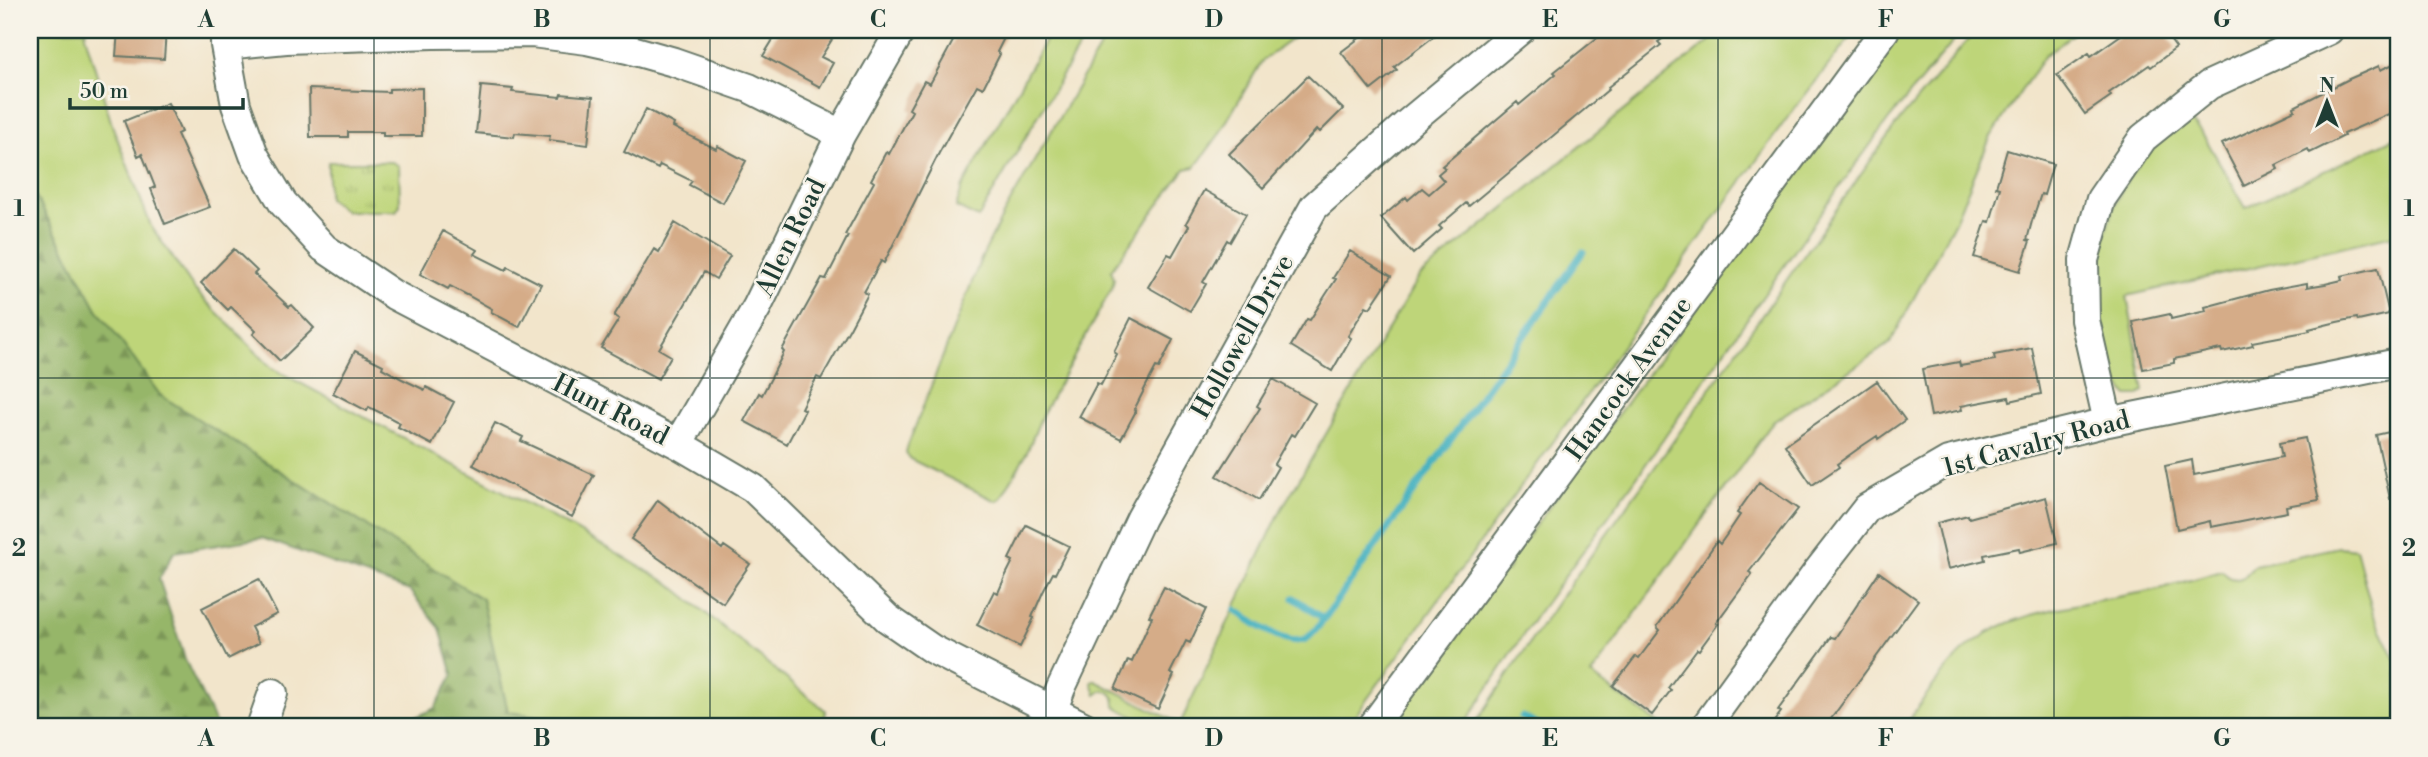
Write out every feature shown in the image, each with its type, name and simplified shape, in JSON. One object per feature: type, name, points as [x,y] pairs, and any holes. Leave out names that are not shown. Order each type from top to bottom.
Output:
[{"type":"street","name":"Allen Road","points":[[678,444],[757,307],[841,134],[901,30]]},
{"type":"street","name":"Hollowell Drive","points":[[1049,718],[1141,518],[1314,207],[1408,123],[1520,30]]},
{"type":"street","name":"Hancock Avenue","points":[[1372,727],[1885,30]]},
{"type":"street","points":[[2108,422],[2085,320],[2084,260],[2101,199],[2143,138],[2209,85],[2329,30]]},
{"type":"street","points":[[225,37],[286,40],[532,33],[587,40],[640,52],[749,88],[841,134]]},
{"type":"street","name":"Hunt Road","points":[[225,37],[236,105],[254,155],[283,203],[324,248],[394,295],[678,444],[753,488],[887,618],[932,649],[1029,700],[1049,718],[1085,727]]},
{"type":"street","name":"1st Cavalry Road","points":[[1705,727],[1867,508],[1948,461],[2108,422],[2398,363]]},
{"type":"street","points":[[261,727],[273,693]]},
{"type":"green space","points":[[30,30],[86,30],[85,35],[112,125],[151,226],[195,290],[272,368],[572,528],[670,584],[826,711],[823,727],[611,727],[508,712],[482,599],[160,395],[97,309],[30,186]]},
{"type":"green space","points":[[1051,30],[1089,30],[978,218],[956,207],[962,188]]},
{"type":"green space","points":[[1110,30],[1304,30],[1262,61],[1218,136],[1195,167],[1185,169],[1111,270],[1114,278],[1112,288],[1042,415],[1027,452],[1001,498],[996,501],[910,459],[906,452],[981,259],[1003,215]]},
{"type":"green space","points":[[1723,30],[1856,30],[1788,117],[1347,727],[1152,727],[1115,706],[1114,698],[1109,692],[1103,690],[1096,695],[1092,683],[1094,680],[1180,724],[1281,510],[1419,277]]},
{"type":"green space","points":[[1900,30],[1963,30],[1889,119],[1828,203],[1632,484],[1535,617],[1468,719],[1461,727],[1390,727],[1504,569],[1507,571],[1510,566],[1507,564]]},
{"type":"green space","points":[[1976,30],[2078,30],[2045,55],[1990,138],[1956,219],[1890,343],[1773,422],[1591,675],[1663,727],[1473,727],[1558,601],[1895,126]]},
{"type":"green space","points":[[2189,120],[2201,131],[2246,208],[2398,136],[2398,234],[2127,296],[2144,391],[2138,396],[2128,396],[2113,370],[2102,319],[2100,272],[2108,225],[2126,182],[2140,162],[2157,144]]},
{"type":"green space","points":[[328,162],[392,162],[399,166],[400,205],[396,211],[345,211],[328,198]]},
{"type":"green space","points":[[30,186],[97,309],[160,395],[482,599],[508,712],[611,727],[396,727],[435,708],[453,675],[440,628],[410,591],[262,538],[174,552],[159,579],[186,662],[217,727],[30,727]]},
{"type":"green space","points":[[2339,547],[2356,549],[2373,614],[2398,664],[2398,727],[1904,727],[1938,679],[1958,657],[1980,638],[1997,628],[2039,613],[2150,591],[2222,571],[2230,578],[2238,579],[2244,577],[2255,565]]},
{"type":"building","points":[[118,30],[166,30],[164,59],[116,56]]},
{"type":"building","points":[[779,30],[838,30],[821,57],[833,63],[820,87],[763,56]]},
{"type":"building","points":[[959,30],[1008,30],[997,52],[1000,54],[983,88],[977,85],[939,153],[884,263],[881,261],[864,292],[868,294],[850,328],[821,379],[817,377],[809,392],[801,408],[805,410],[787,444],[744,421],[759,393],[762,395],[784,352],[782,350],[822,278],[826,279],[848,236],[845,235],[874,182],[871,180],[886,152],[889,154],[912,111],[909,109],[924,81],[930,84]]},
{"type":"building","points":[[1370,30],[1442,30],[1394,67],[1397,70],[1371,90],[1341,52]]},
{"type":"building","points":[[1607,30],[1675,30],[1658,42],[1661,45],[1469,206],[1466,203],[1439,226],[1442,229],[1413,254],[1381,218],[1406,197],[1408,200],[1422,188],[1429,194],[1444,181],[1438,174],[1445,168],[1442,166]]},
{"type":"building","points":[[2128,30],[2163,30],[2176,48],[2109,93],[2111,96],[2085,114],[2057,75],[2089,53],[2091,56]]},
{"type":"building","points":[[2398,62],[2398,110],[2343,134],[2344,136],[2310,153],[2308,149],[2276,165],[2278,169],[2244,186],[2222,144],[2295,110],[2294,107],[2349,79],[2379,66],[2380,70]]},
{"type":"building","points":[[1308,76],[1343,109],[1320,132],[1317,129],[1263,188],[1229,154]]},
{"type":"building","points":[[481,86],[560,97],[561,94],[593,97],[588,145],[549,140],[550,136],[515,133],[514,137],[476,133]]},
{"type":"building","points":[[422,88],[422,136],[383,136],[383,132],[348,132],[348,137],[310,137],[309,89],[389,92],[389,89]]},
{"type":"building","points":[[168,103],[181,132],[177,134],[210,207],[165,224],[151,189],[155,187],[142,154],[138,156],[124,121]]},
{"type":"building","points":[[646,109],[690,136],[716,149],[718,146],[746,161],[723,203],[689,185],[692,181],[660,165],[658,169],[624,152]]},
{"type":"building","points":[[2007,150],[2053,164],[2044,195],[2041,194],[2032,221],[2027,240],[2030,241],[2020,271],[1974,257],[1986,221],[1990,222],[2000,188],[1996,187]]},
{"type":"building","points":[[1204,190],[1246,214],[1230,242],[1227,240],[1190,311],[1148,287],[1168,254],[1172,256],[1189,226],[1186,223]]},
{"type":"building","points":[[675,223],[730,256],[716,279],[704,272],[659,349],[671,356],[658,379],[601,348],[619,319],[614,316],[654,249],[659,252]]},
{"type":"building","points":[[443,231],[477,250],[474,254],[541,284],[519,327],[467,295],[450,286],[448,289],[420,274]]},
{"type":"building","points":[[234,249],[257,271],[254,274],[289,307],[292,305],[314,328],[280,361],[253,334],[256,331],[231,307],[228,310],[201,283]]},
{"type":"building","points":[[1350,251],[1391,276],[1370,308],[1366,306],[1332,371],[1291,346],[1336,279],[1333,278]]},
{"type":"building","points":[[2378,268],[2389,314],[2358,321],[2357,318],[2337,322],[2309,329],[2310,331],[2252,342],[2253,345],[2174,359],[2174,363],[2143,369],[2133,322],[2170,314],[2171,319],[2206,311],[2205,307],[2269,290],[2307,283],[2307,287],[2325,284],[2342,280],[2341,276]]},
{"type":"building","points":[[1131,318],[1173,340],[1159,368],[1156,367],[1147,384],[1121,439],[1079,417],[1097,383],[1101,385]]},
{"type":"building","points":[[2032,348],[2041,394],[2010,401],[2009,397],[1961,406],[1962,410],[1931,416],[1922,369],[1959,362],[1960,366],[1995,360],[1994,355]]},
{"type":"building","points":[[355,351],[383,365],[382,368],[402,379],[425,390],[426,387],[454,402],[432,445],[398,427],[400,423],[385,415],[369,407],[367,411],[333,393]]},
{"type":"building","points":[[1273,379],[1315,403],[1295,436],[1291,434],[1274,464],[1278,467],[1259,500],[1217,476],[1260,408],[1257,406]]},
{"type":"building","points":[[1877,381],[1905,420],[1878,439],[1877,436],[1862,446],[1837,464],[1839,467],[1812,485],[1785,445]]},
{"type":"building","points":[[495,423],[523,437],[521,441],[594,475],[572,517],[473,465]]},
{"type":"building","points":[[2398,430],[2398,498],[2390,499],[2376,435]]},
{"type":"building","points":[[2305,438],[2319,500],[2286,506],[2287,512],[2211,527],[2210,521],[2177,529],[2165,466],[2192,460],[2194,475],[2282,457],[2279,443]]},
{"type":"building","points":[[1759,482],[1798,509],[1749,572],[1752,574],[1699,650],[1697,649],[1668,688],[1671,690],[1652,715],[1613,686],[1660,630],[1657,627],[1717,541],[1720,544],[1730,530],[1740,515],[1737,513]]},
{"type":"building","points":[[2046,497],[2057,543],[2020,552],[2019,548],[1984,555],[1985,560],[1948,569],[1937,523],[1968,515],[1969,518]]},
{"type":"building","points":[[658,500],[722,549],[724,546],[750,564],[723,603],[631,539]]},
{"type":"building","points":[[1026,525],[1069,546],[1043,592],[1020,647],[977,625],[994,591],[998,593],[1013,561],[1009,559]]},
{"type":"building","points":[[1879,572],[1918,600],[1825,727],[1770,727],[1781,712],[1778,710],[1831,637],[1835,638]]},
{"type":"building","points":[[259,579],[277,614],[251,627],[259,643],[228,659],[202,608]]},
{"type":"building","points":[[1164,587],[1206,609],[1190,643],[1186,641],[1170,673],[1174,675],[1158,709],[1115,689],[1128,660],[1132,662],[1152,617],[1149,616]]},
{"type":"waterway","points":[[1236,610],[1279,637],[1298,641],[1311,635],[1583,252]]},
{"type":"waterway","points":[[1294,598],[1324,619]]},
{"type":"waterway","points":[[1522,717],[1541,727]]}]
